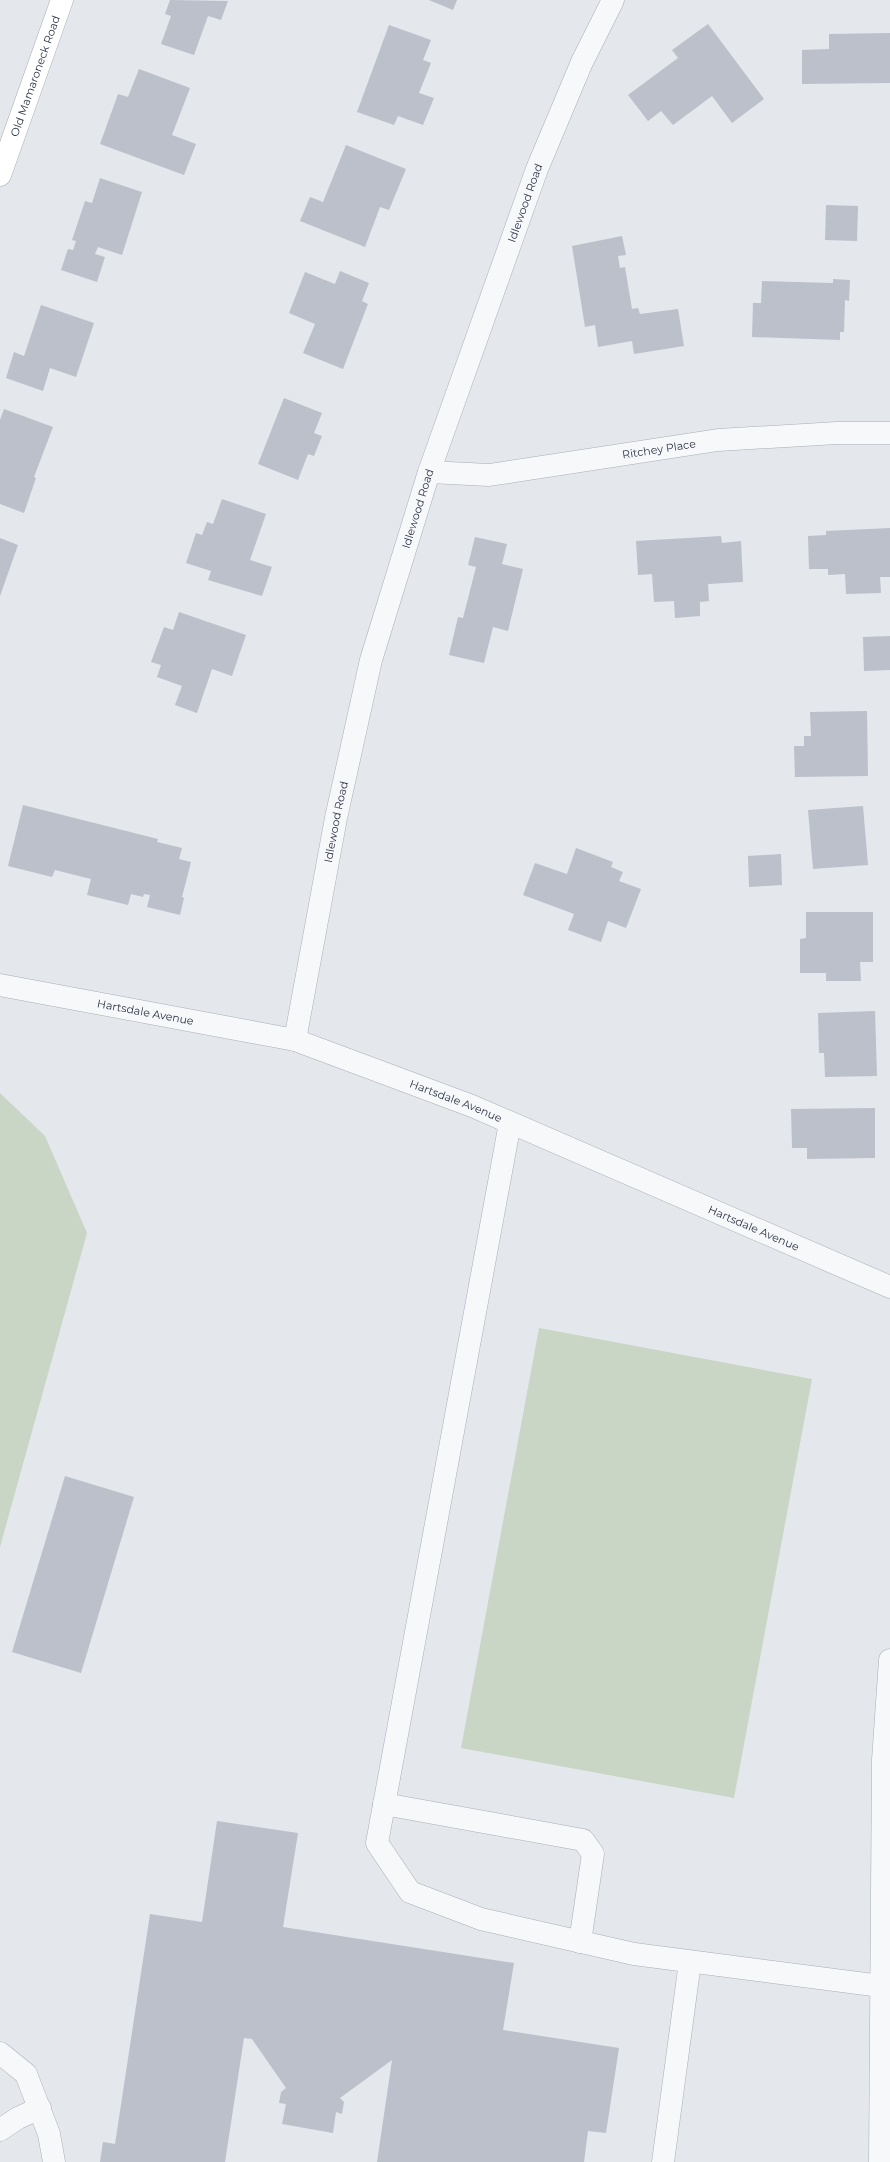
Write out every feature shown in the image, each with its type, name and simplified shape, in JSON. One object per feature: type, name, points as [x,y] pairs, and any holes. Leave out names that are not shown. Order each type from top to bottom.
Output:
[{"type":"main road","name":"Old Mamaroneck Road","points":[[0,175],[62,0]]},
{"type":"street","name":"Idlewood Road","points":[[294,1040],[336,818],[371,660],[429,472],[537,169],[582,62],[613,0]]},
{"type":"street","name":"Ritchey Place","points":[[429,472],[489,475],[718,440],[837,433],[890,434]]},
{"type":"street","name":"Hartsdale Avenue","points":[[0,985],[294,1040],[472,1106],[890,1287]]},
{"type":"street","points":[[510,1123],[377,1843],[410,1892],[481,1919],[634,1954],[881,1986]]},
{"type":"street","points":[[880,2162],[883,1760],[890,1660]]},
{"type":"street","points":[[384,1804],[583,1840],[593,1854],[580,1942]]},
{"type":"street","points":[[663,2162],[690,1962]]},
{"type":"street","points":[[0,2053],[26,2074],[49,2134],[54,2162]]},
{"type":"street","points":[[0,2130],[18,2118],[40,2108]]},
{"type":"green space","points":[[0,1093],[45,1136],[87,1233],[0,1547]]},
{"type":"green space","points":[[539,1328],[812,1379],[734,1798],[461,1748]]},
{"type":"building","points":[[170,0],[228,1],[221,20],[208,16],[194,55],[161,44],[171,16],[165,14]]},
{"type":"building","points":[[429,0],[457,0],[453,10]]},
{"type":"building","points":[[708,24],[764,99],[732,123],[712,96],[673,125],[661,111],[648,121],[628,95],[678,58],[672,50]]},
{"type":"building","points":[[389,25],[431,40],[423,60],[431,63],[419,93],[434,98],[423,125],[398,116],[394,125],[357,112]]},
{"type":"building","points":[[890,33],[890,83],[802,84],[802,50],[829,49],[829,34]]},
{"type":"building","points":[[139,69],[190,88],[172,135],[196,144],[184,175],[100,144],[118,94],[128,97]]},
{"type":"building","points":[[346,145],[406,169],[389,210],[380,207],[365,247],[300,221],[310,197],[323,202]]},
{"type":"building","points":[[100,178],[142,192],[122,255],[98,247],[95,254],[105,257],[97,282],[61,270],[68,249],[73,250],[76,241],[72,240],[85,201],[92,203]]},
{"type":"building","points":[[826,205],[858,206],[857,241],[825,240]]},
{"type":"building","points":[[622,236],[626,255],[618,256],[620,268],[625,267],[632,309],[638,308],[640,314],[678,309],[684,346],[634,354],[632,341],[598,347],[595,325],[585,327],[572,246]]},
{"type":"building","points":[[340,271],[369,283],[362,301],[368,304],[343,369],[303,353],[315,324],[289,313],[305,272],[335,284]]},
{"type":"building","points":[[833,279],[850,280],[849,301],[845,300],[844,332],[840,332],[840,340],[752,337],[753,303],[761,303],[762,281],[833,283]]},
{"type":"building","points":[[41,305],[94,323],[76,377],[50,368],[43,391],[6,378],[14,352],[24,356]]},
{"type":"building","points":[[284,398],[322,413],[314,433],[322,436],[314,456],[308,454],[298,480],[258,464]]},
{"type":"building","points":[[4,409],[53,427],[34,477],[36,478],[24,513],[0,504],[0,420]]},
{"type":"building","points":[[222,499],[266,514],[250,560],[272,567],[262,596],[208,580],[211,571],[186,563],[196,533],[202,535],[207,522],[213,524]]},
{"type":"building","points":[[890,528],[890,577],[880,577],[881,593],[846,594],[845,574],[828,575],[828,569],[809,569],[808,536],[826,535],[826,531]]},
{"type":"building","points":[[721,536],[722,543],[741,541],[743,582],[708,584],[709,601],[700,602],[700,616],[675,618],[674,601],[654,602],[652,574],[638,575],[636,541]]},
{"type":"building","points":[[475,537],[507,544],[502,564],[523,569],[508,631],[493,627],[484,663],[449,655],[458,617],[463,618],[476,567],[468,565]]},
{"type":"building","points":[[0,538],[18,545],[0,596]]},
{"type":"building","points":[[179,612],[246,635],[232,676],[212,669],[197,713],[175,705],[182,686],[157,677],[161,665],[151,662],[164,627],[173,630]]},
{"type":"building","points":[[890,636],[890,670],[864,671],[863,637]]},
{"type":"building","points":[[867,711],[868,776],[795,777],[794,746],[804,746],[804,736],[811,736],[810,712]]},
{"type":"building","points":[[23,805],[158,839],[157,842],[182,848],[179,859],[191,862],[182,897],[184,898],[180,915],[147,907],[150,895],[144,894],[143,897],[131,894],[128,905],[87,895],[91,879],[55,870],[52,877],[8,866]]},
{"type":"building","points":[[863,806],[868,865],[813,869],[808,810]]},
{"type":"building","points":[[576,848],[613,862],[611,867],[623,872],[619,881],[641,889],[626,928],[608,921],[601,942],[568,930],[574,914],[523,895],[535,863],[567,874]]},
{"type":"building","points":[[781,854],[782,885],[749,887],[748,856]]},
{"type":"building","points":[[806,912],[873,912],[873,962],[860,962],[861,981],[826,981],[826,973],[800,973],[800,939],[806,938]]},
{"type":"building","points":[[875,1011],[877,1076],[825,1077],[824,1053],[819,1053],[818,1013]]},
{"type":"building","points":[[875,1108],[875,1158],[807,1159],[807,1148],[792,1148],[791,1109]]},
{"type":"building","points":[[65,1476],[134,1497],[81,1673],[12,1652]]},
{"type":"building","points":[[217,1821],[298,1833],[283,1927],[514,1963],[503,2030],[619,2048],[606,2133],[588,2131],[584,2162],[377,2162],[392,2060],[340,2098],[344,2102],[342,2114],[336,2112],[333,2133],[282,2124],[286,2104],[279,2103],[281,2092],[286,2088],[252,2039],[244,2038],[225,2162],[100,2162],[103,2142],[115,2144],[150,1914],[202,1922]]}]
